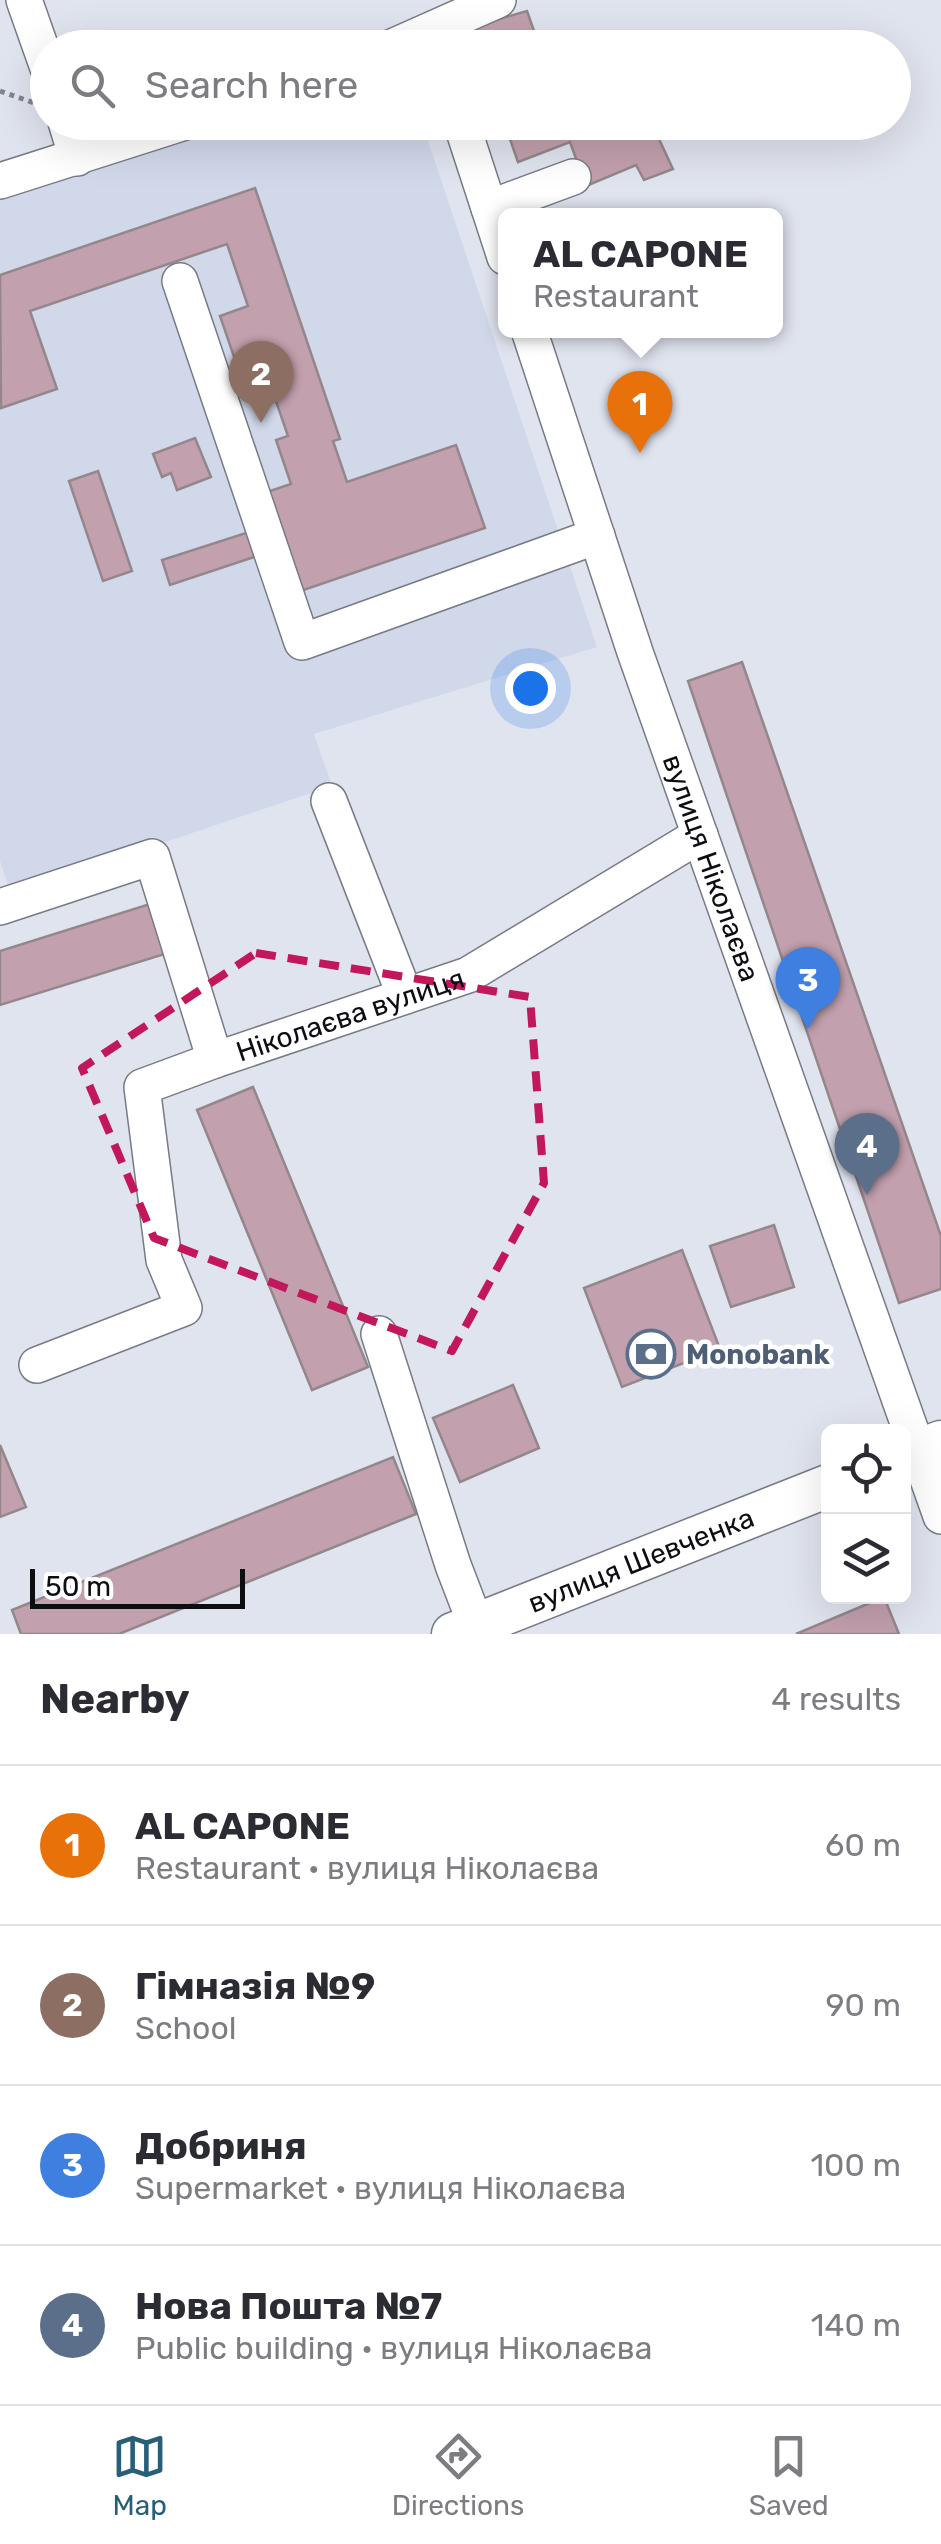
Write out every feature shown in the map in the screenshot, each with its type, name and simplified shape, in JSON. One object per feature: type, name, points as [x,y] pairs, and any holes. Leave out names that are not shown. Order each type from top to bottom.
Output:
[{"type":"main road","name":"вулиця Шевченка","points":[[464,1629],[821,1489]]},
{"type":"street","points":[[24,0],[35,30]]},
{"type":"street","points":[[449,30],[498,0]]},
{"type":"street","points":[[72,140],[77,158]]},
{"type":"street","points":[[0,181],[131,140]]},
{"type":"street","points":[[466,140],[498,237]]},
{"type":"street","points":[[488,208],[573,177]]},
{"type":"street","points":[[180,281],[302,642],[596,536]]},
{"type":"street","name":"вулиця Ніколаєва","points":[[532,338],[596,536],[921,1449],[941,1516]]},
{"type":"street","points":[[329,801],[405,996]]},
{"type":"street","name":"Ніколаєва вулиця","points":[[0,906],[152,857],[215,1060],[468,975],[700,835]]},
{"type":"street","points":[[36,1365],[184,1308],[164,1260],[142,1087],[215,1060]]},
{"type":"street","points":[[379,1334],[453,1565],[464,1629]]},
{"type":"path","points":[[0,91],[30,102]]},
{"type":"highlighted area","points":[[256,953],[530,997],[544,1183],[452,1351],[154,1238],[82,1068]]},
{"type":"shaded area","points":[[187,140],[428,140],[597,647],[314,734],[332,786],[11,894],[0,861],[0,199]]},
{"type":"building","points":[[527,11],[534,30],[472,30],[471,27]]},
{"type":"building","points":[[510,140],[659,140],[673,169],[644,180],[636,165],[586,186],[570,142],[518,162]]},
{"type":"building","points":[[255,188],[340,439],[333,441],[347,482],[456,445],[485,528],[295,593],[261,494],[291,484],[276,440],[288,436],[267,375],[243,383],[220,316],[248,306],[227,244],[30,311],[57,389],[1,408],[0,275]]},
{"type":"building","points":[[195,438],[211,477],[177,490],[171,473],[162,477],[153,454]]},
{"type":"building","points":[[98,471],[132,571],[103,581],[69,481]]},
{"type":"building","points":[[252,531],[260,555],[170,585],[162,560]]},
{"type":"building","points":[[742,662],[941,1236],[941,1289],[899,1303],[688,681]]},
{"type":"building","points":[[153,903],[168,953],[0,1005],[0,951]]},
{"type":"building","points":[[253,1087],[368,1367],[312,1390],[197,1110]]},
{"type":"building","points":[[774,1225],[794,1287],[731,1307],[710,1246]]},
{"type":"building","points":[[682,1250],[720,1349],[622,1387],[584,1288]]},
{"type":"building","points":[[513,1385],[539,1448],[460,1482],[433,1418]]},
{"type":"building","points":[[0,1445],[26,1507],[0,1517]]},
{"type":"building","points":[[393,1457],[416,1514],[119,1634],[21,1634],[12,1610]]},
{"type":"building","points":[[867,1604],[887,1604],[899,1634],[796,1634]]},
{"type":"place","name":"Гімназія №9","points":[[261,423]]},
{"type":"place","name":"AL CAPONE","points":[[640,453]]},
{"type":"place","name":"Добриня","points":[[808,1029]]},
{"type":"place","name":"Нова Пошта №7","points":[[867,1195]]},
{"type":"place","name":"Monobank","points":[[651,1354]]}]
